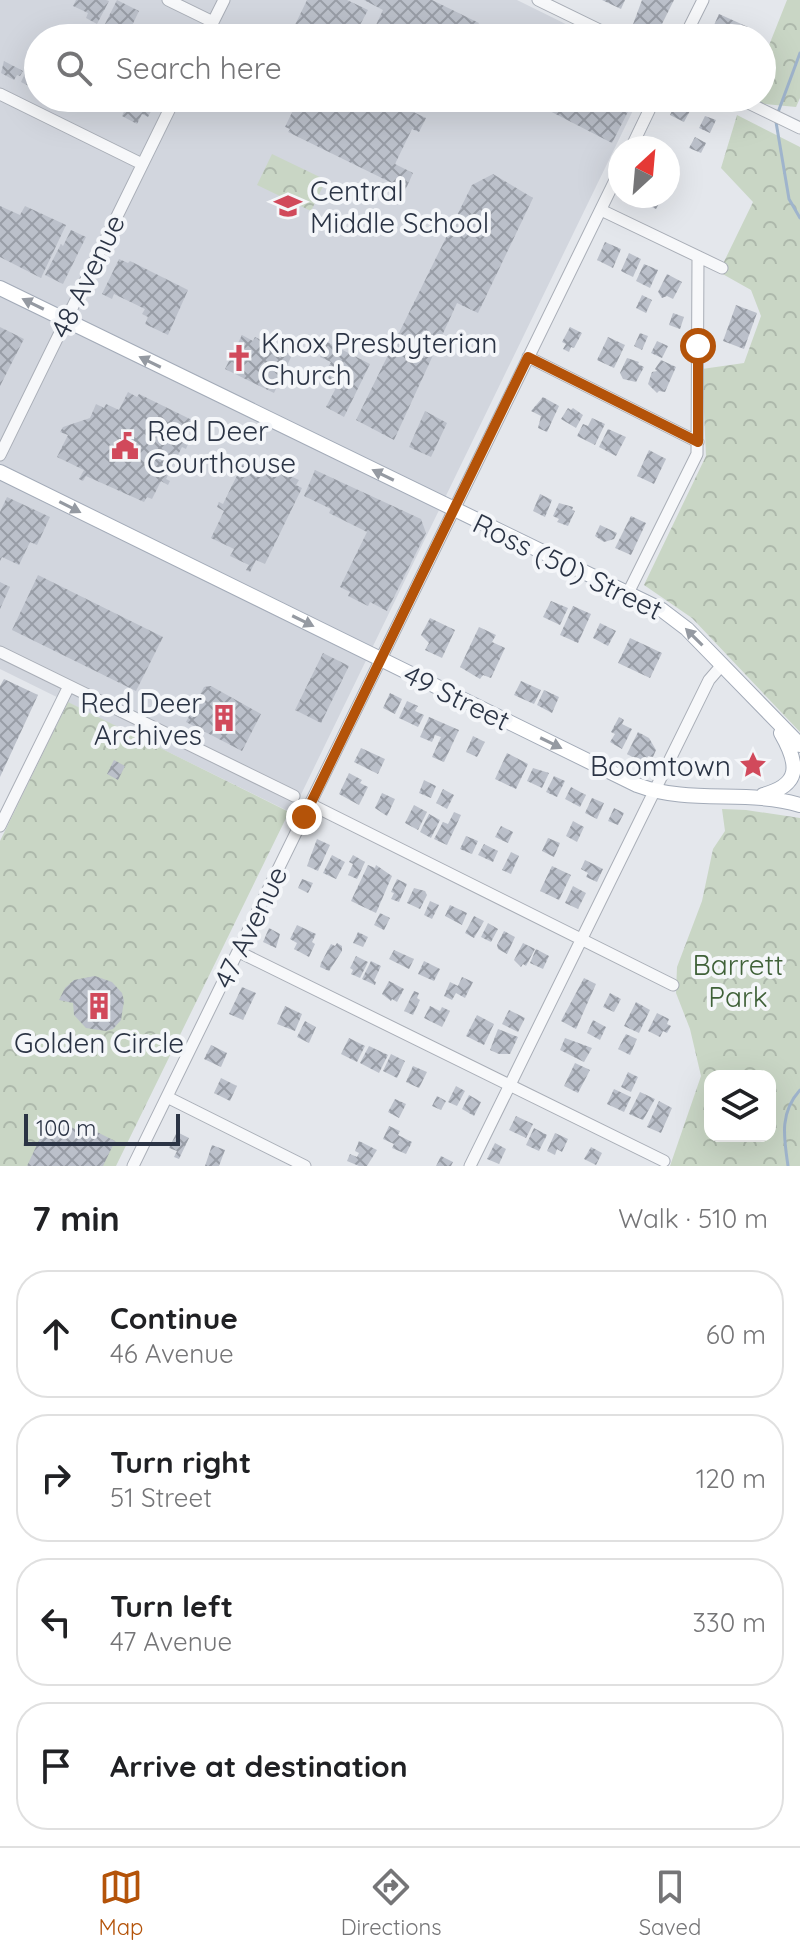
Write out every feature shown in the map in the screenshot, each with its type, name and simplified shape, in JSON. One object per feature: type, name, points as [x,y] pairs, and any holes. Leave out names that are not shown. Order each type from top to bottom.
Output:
[{"type":"main road","name":"Ross (50) Street","points":[[0,288],[628,593],[676,620],[800,745]]},
{"type":"main road","name":"49 Street","points":[[0,472],[623,779],[653,791],[682,796],[779,800],[800,805]]},
{"type":"main road","points":[[750,798],[785,790],[796,774],[794,756],[769,712]]},
{"type":"street","points":[[168,0],[213,22],[224,0]]},
{"type":"street","points":[[538,0],[561,5],[593,24]]},
{"type":"street","points":[[691,24],[703,0]]},
{"type":"street","points":[[0,94],[24,106]]},
{"type":"street","points":[[37,112],[142,164]]},
{"type":"street","name":"48 Avenue","points":[[0,455],[168,112]]},
{"type":"street","points":[[637,136],[648,112]]},
{"type":"street","points":[[766,112],[800,128]]},
{"type":"street","name":"47 Avenue","points":[[133,1166],[608,195]]},
{"type":"street","points":[[601,210],[722,268]]},
{"type":"street","points":[[628,593],[695,460],[698,442],[698,257]]},
{"type":"street","points":[[528,357],[698,442]]},
{"type":"street","points":[[0,652],[294,796]]},
{"type":"street","points":[[470,1166],[653,791],[709,680],[722,665]]},
{"type":"street","points":[[0,826],[69,686]]},
{"type":"street","points":[[310,804],[673,985]]},
{"type":"street","points":[[239,952],[664,1161]]},
{"type":"street","points":[[167,1097],[305,1166]]},
{"type":"shaded area","points":[[0,0],[517,0],[566,24],[24,24],[24,112],[632,112],[621,136],[608,136],[608,162],[292,813],[0,669]]},
{"type":"green space","points":[[787,0],[800,0],[800,98],[796,107],[776,105],[776,28]]},
{"type":"green space","points":[[737,115],[800,147],[800,732],[692,618],[644,585],[706,456],[702,369],[744,363],[761,316],[751,290],[719,272],[753,202],[721,168]]},
{"type":"green space","points":[[272,154],[326,180],[311,211],[257,185]]},
{"type":"green space","points":[[68,702],[289,812],[116,1166],[0,1166],[0,841]]},
{"type":"green space","name":"Barrett Park","points":[[722,809],[800,818],[800,1166],[670,1166],[701,1076],[690,1029],[676,993],[677,967],[702,901],[713,849],[725,831]]},
{"type":"building","points":[[76,0],[109,1],[97,24],[86,18],[88,13],[73,6]]},
{"type":"building","points":[[117,0],[139,11],[133,24],[105,24]]},
{"type":"building","points":[[307,0],[347,0],[368,10],[361,24],[295,24]]},
{"type":"building","points":[[364,0],[432,0],[479,23],[376,24],[383,10]]},
{"type":"building","points":[[602,0],[625,0],[621,9]]},
{"type":"building","points":[[642,0],[674,0],[662,24],[633,24]]},
{"type":"building","points":[[719,14],[741,24],[714,24]]},
{"type":"building","points":[[4,61],[23,71],[20,76],[17,75],[14,80],[1,73]]},
{"type":"building","points":[[124,112],[151,112],[148,117],[142,114],[137,124],[122,116]]},
{"type":"building","points":[[292,112],[413,112],[426,118],[419,132],[412,129],[395,164],[413,173],[404,193],[390,186],[392,183],[288,132],[290,129],[285,127]]},
{"type":"building","points":[[552,112],[628,112],[616,136],[608,136],[608,141]]},
{"type":"building","points":[[671,112],[689,112],[684,122],[670,115]]},
{"type":"building","points":[[705,116],[716,120],[710,133],[699,128]]},
{"type":"building","points":[[695,137],[706,143],[701,153],[689,148]]},
{"type":"building","points":[[493,174],[533,198],[478,313],[457,303],[394,440],[356,420],[472,185]]},
{"type":"building","points":[[0,206],[20,215],[25,206],[66,225],[41,278],[0,257]]},
{"type":"building","points":[[71,230],[86,237],[63,284],[45,275]]},
{"type":"building","points":[[605,242],[621,249],[613,268],[597,260]]},
{"type":"building","points":[[629,253],[641,259],[633,277],[621,271]]},
{"type":"building","points":[[119,259],[130,261],[188,290],[168,335],[145,324],[148,317],[142,314],[145,309],[114,294],[112,299],[102,294]]},
{"type":"building","points":[[644,264],[658,270],[650,288],[636,281]]},
{"type":"building","points":[[667,274],[682,282],[673,299],[667,296],[662,298],[658,292]]},
{"type":"building","points":[[642,295],[652,300],[646,313],[636,308]]},
{"type":"building","points":[[736,305],[757,313],[744,349],[723,341]]},
{"type":"building","points":[[673,313],[684,317],[680,329],[669,325]]},
{"type":"building","points":[[0,327],[24,339],[0,386]]},
{"type":"building","points":[[570,327],[582,333],[569,352],[563,349],[566,344],[562,342]]},
{"type":"building","points":[[640,333],[648,336],[642,350],[634,346]]},
{"type":"building","points":[[242,335],[253,341],[255,337],[292,355],[274,393],[225,369]]},
{"type":"building","points":[[608,337],[625,345],[614,368],[597,360]]},
{"type":"building","points":[[657,341],[668,346],[662,358],[651,353]]},
{"type":"building","points":[[327,342],[370,364],[344,417],[326,407],[338,384],[323,376],[331,362],[320,357]]},
{"type":"building","points":[[627,358],[644,367],[636,382],[623,379],[620,373]]},
{"type":"building","points":[[661,360],[676,367],[665,392],[657,393],[648,384]]},
{"type":"building","name":"Red Deer Courthouse","points":[[128,392],[137,397],[139,394],[192,420],[182,441],[188,444],[186,449],[182,447],[166,479],[170,481],[168,485],[161,481],[152,499],[147,497],[144,502],[86,476],[83,481],[79,479],[84,470],[57,457],[68,435],[60,432],[63,427],[90,418],[96,404],[104,408],[106,404],[119,410]]},
{"type":"building","points":[[543,397],[559,406],[547,432],[538,428],[541,416],[531,411]]},
{"type":"building","points":[[568,408],[583,415],[576,428],[561,419]]},
{"type":"building","points":[[425,411],[447,423],[431,457],[409,447]]},
{"type":"building","points":[[592,418],[605,424],[595,445],[577,436],[583,424],[588,426]]},
{"type":"building","points":[[608,429],[626,437],[616,456],[599,447]]},
{"type":"building","points":[[649,450],[666,459],[654,484],[637,476]]},
{"type":"building","points":[[247,455],[286,470],[284,473],[299,480],[296,485],[302,488],[265,564],[256,560],[250,572],[246,570],[249,565],[230,556],[234,549],[211,538],[224,511],[217,507],[219,502],[223,504]]},
{"type":"building","points":[[315,470],[421,519],[426,533],[387,611],[348,596],[350,592],[340,587],[367,532],[304,496]]},
{"type":"building","points":[[540,494],[552,500],[545,517],[533,511]]},
{"type":"building","points":[[7,497],[50,517],[37,545],[30,542],[19,565],[2,557],[0,561],[0,512]]},
{"type":"building","points":[[559,503],[573,507],[575,511],[568,526],[557,522],[559,519],[553,516]]},
{"type":"building","points":[[631,516],[646,523],[631,555],[615,548]]},
{"type":"building","points":[[600,525],[617,533],[614,539],[604,542],[595,536]]},
{"type":"building","points":[[38,575],[163,637],[136,691],[12,630]]},
{"type":"building","points":[[0,582],[10,587],[0,609]]},
{"type":"building","points":[[551,601],[568,608],[560,625],[543,617]]},
{"type":"building","points":[[573,606],[591,614],[578,643],[560,635]]},
{"type":"building","points":[[430,618],[455,630],[442,658],[425,650],[429,643],[421,635]]},
{"type":"building","points":[[600,623],[616,631],[608,646],[593,638]]},
{"type":"building","points":[[479,627],[496,635],[492,642],[505,648],[491,678],[483,675],[480,679],[460,667]]},
{"type":"building","points":[[630,638],[662,653],[650,678],[618,663]]},
{"type":"building","points":[[323,653],[349,666],[321,723],[295,710]]},
{"type":"building","points":[[4,679],[38,695],[0,777],[0,686]]},
{"type":"building","points":[[521,681],[541,690],[534,704],[514,695]]},
{"type":"building","name":"Red Deer Archives","points":[[211,686],[261,714],[242,751],[186,722],[204,687]]},
{"type":"building","points":[[544,690],[559,697],[552,713],[537,705]]},
{"type":"building","points":[[390,693],[402,699],[395,714],[383,708]]},
{"type":"building","points":[[407,701],[418,706],[415,711],[424,715],[418,727],[399,718]]},
{"type":"building","points":[[429,717],[459,730],[444,762],[432,757],[441,737],[435,735],[432,742],[420,737]]},
{"type":"building","points":[[619,717],[624,720],[622,724],[632,729],[622,749],[610,742],[615,734],[611,732]]},
{"type":"building","points":[[638,732],[649,738],[656,750],[653,757],[648,756],[645,764],[627,754]]},
{"type":"building","points":[[473,736],[485,742],[477,757],[466,752]]},
{"type":"building","points":[[361,748],[385,759],[378,774],[354,762]]},
{"type":"building","points":[[507,753],[528,764],[516,789],[495,779]]},
{"type":"building","points":[[114,760],[125,766],[118,780],[107,774]]},
{"type":"building","points":[[533,768],[549,773],[542,788],[527,781]]},
{"type":"building","points":[[349,773],[368,787],[359,805],[339,794]]},
{"type":"building","points":[[554,776],[565,781],[557,797],[546,792]]},
{"type":"building","points":[[424,780],[436,786],[431,798],[419,793]]},
{"type":"building","points":[[571,787],[586,795],[580,807],[565,799]]},
{"type":"building","points":[[443,789],[454,795],[447,809],[436,803]]},
{"type":"building","points":[[382,793],[395,799],[387,816],[375,808]]},
{"type":"building","points":[[592,798],[604,803],[597,819],[585,813]]},
{"type":"building","points":[[414,805],[427,812],[418,830],[405,823]]},
{"type":"building","points":[[614,808],[624,813],[618,825],[608,821]]},
{"type":"building","points":[[454,812],[461,815],[447,845],[434,839],[443,822],[448,824]]},
{"type":"building","points":[[429,814],[440,820],[431,838],[420,832]]},
{"type":"building","points":[[573,821],[584,827],[577,842],[566,836]]},
{"type":"building","points":[[501,826],[513,832],[508,843],[495,837]]},
{"type":"building","points":[[466,836],[478,841],[472,854],[460,849]]},
{"type":"building","points":[[548,838],[560,843],[554,857],[542,851]]},
{"type":"building","points":[[317,839],[330,845],[318,871],[307,866]]},
{"type":"building","points":[[484,844],[498,851],[493,862],[478,855]]},
{"type":"building","points":[[511,852],[519,856],[511,874],[502,870]]},
{"type":"building","points":[[332,855],[345,862],[336,879],[323,873]]},
{"type":"building","points":[[353,855],[365,862],[357,879],[348,875]]},
{"type":"building","points":[[585,860],[603,869],[597,882],[586,877],[588,873],[581,869]]},
{"type":"building","points":[[368,865],[375,868],[376,865],[392,876],[376,913],[351,901]]},
{"type":"building","points":[[552,866],[571,875],[559,900],[540,891]]},
{"type":"building","points":[[302,879],[313,883],[308,893],[298,888]]},
{"type":"building","points":[[397,879],[407,884],[399,902],[391,899]]},
{"type":"building","points":[[573,886],[586,893],[578,909],[565,903]]},
{"type":"building","points":[[414,888],[425,891],[427,895],[420,909],[407,903]]},
{"type":"building","points":[[430,901],[439,905],[432,919],[424,915]]},
{"type":"building","points":[[450,905],[467,913],[462,925],[445,916]]},
{"type":"building","points":[[380,913],[390,918],[384,930],[374,925]]},
{"type":"building","points":[[474,916],[484,921],[474,938],[465,933]]},
{"type":"building","points":[[488,923],[498,929],[491,942],[481,937]]},
{"type":"building","points":[[297,925],[316,934],[309,957],[294,949],[297,943],[290,939]]},
{"type":"building","points":[[269,928],[280,934],[276,948],[263,942]]},
{"type":"building","points":[[504,931],[515,937],[507,954],[497,945]]},
{"type":"building","points":[[358,932],[368,937],[363,947],[353,943]]},
{"type":"building","points":[[337,943],[342,946],[342,951],[329,971],[320,967],[331,944],[335,946]]},
{"type":"building","points":[[523,943],[535,949],[526,966],[523,964],[521,967],[514,960]]},
{"type":"building","points":[[536,949],[549,956],[543,969],[530,963]]},
{"type":"building","points":[[394,950],[414,959],[409,969],[389,959]]},
{"type":"building","points":[[356,956],[368,962],[360,978],[351,974],[353,970],[350,968]]},
{"type":"building","points":[[371,961],[381,966],[375,985],[362,979]]},
{"type":"building","points":[[424,961],[440,969],[434,981],[418,974]]},
{"type":"building","name":"Golden Circle","points":[[95,976],[112,982],[122,993],[124,1001],[121,1020],[113,1029],[106,1031],[86,1028],[74,1015],[73,1003],[59,1000],[74,980]]},
{"type":"building","points":[[462,977],[473,982],[465,998],[456,993],[452,1000],[444,996],[450,982],[458,986]]},
{"type":"building","points":[[584,978],[596,984],[576,1029],[561,1021]]},
{"type":"building","points":[[389,981],[404,989],[397,1002],[382,994]]},
{"type":"building","points":[[242,987],[256,993],[243,1020],[229,1014]]},
{"type":"building","points":[[414,991],[419,993],[417,998],[420,1000],[413,1015],[404,1011]]},
{"type":"building","points":[[610,993],[621,999],[614,1012],[603,1007]]},
{"type":"building","points":[[636,1002],[650,1010],[639,1033],[624,1026]]},
{"type":"building","points":[[285,1006],[302,1014],[295,1031],[277,1024]]},
{"type":"building","points":[[430,1006],[440,1011],[442,1007],[450,1011],[442,1027],[424,1018]]},
{"type":"building","points":[[509,1010],[525,1018],[518,1032],[502,1024]]},
{"type":"building","points":[[657,1013],[669,1019],[667,1024],[671,1026],[660,1037],[648,1031]]},
{"type":"building","points":[[477,1015],[494,1024],[484,1045],[466,1036]]},
{"type":"building","points":[[593,1020],[606,1027],[600,1040],[587,1033]]},
{"type":"building","points":[[305,1021],[316,1027],[309,1043],[297,1037]]},
{"type":"building","points":[[498,1029],[518,1037],[510,1054],[490,1050]]},
{"type":"building","points":[[626,1034],[637,1039],[630,1055],[618,1049]]},
{"type":"building","points":[[349,1038],[365,1046],[357,1062],[341,1054]]},
{"type":"building","points":[[565,1038],[592,1048],[584,1062],[560,1050]]},
{"type":"building","points":[[211,1045],[227,1053],[221,1067],[204,1059]]},
{"type":"building","points":[[369,1046],[388,1055],[379,1073],[360,1063]]},
{"type":"building","points":[[391,1054],[405,1061],[397,1078],[383,1071]]},
{"type":"building","points":[[575,1063],[590,1070],[578,1093],[564,1086]]},
{"type":"building","points":[[413,1066],[427,1072],[419,1088],[406,1082]]},
{"type":"building","points":[[628,1072],[638,1077],[631,1092],[621,1087]]},
{"type":"building","points":[[221,1078],[237,1086],[230,1101],[214,1093]]},
{"type":"building","points":[[456,1086],[465,1091],[457,1106],[448,1102]]},
{"type":"building","points":[[614,1089],[631,1097],[624,1112],[607,1104]]},
{"type":"building","points":[[640,1092],[655,1099],[643,1120],[629,1114]]},
{"type":"building","points":[[469,1095],[481,1102],[474,1116],[462,1109]]},
{"type":"building","points":[[437,1096],[446,1101],[441,1110],[432,1106]]},
{"type":"building","points":[[395,1099],[406,1104],[399,1118],[388,1112]]},
{"type":"building","points":[[659,1101],[672,1108],[661,1133],[647,1127]]},
{"type":"building","points":[[516,1116],[533,1124],[526,1138],[509,1130]]},
{"type":"building","points":[[50,1117],[92,1137],[95,1131],[115,1141],[103,1166],[27,1166]]},
{"type":"building","points":[[389,1126],[412,1142],[406,1154],[392,1148],[394,1144],[383,1139]]},
{"type":"building","points":[[534,1128],[547,1135],[539,1151],[526,1145]]},
{"type":"building","points":[[177,1132],[189,1138],[179,1159],[174,1157],[177,1151],[169,1148]]},
{"type":"building","points":[[555,1133],[568,1139],[562,1152],[557,1149],[555,1155],[547,1151]]},
{"type":"building","points":[[359,1141],[377,1150],[367,1166],[347,1161],[350,1154],[357,1157],[359,1153],[355,1151]]},
{"type":"building","points":[[495,1143],[506,1149],[499,1164],[487,1159]]},
{"type":"building","points":[[212,1145],[225,1150],[219,1166],[205,1166]]},
{"type":"building","points":[[591,1147],[602,1153],[596,1165],[584,1159]]},
{"type":"building","points":[[441,1156],[453,1162],[451,1166],[436,1166]]},
{"type":"waterway","points":[[777,115],[800,53]]},
{"type":"waterway","points":[[776,122],[789,199],[800,218]]},
{"type":"waterway","points":[[788,1166],[786,1117],[800,1090]]},
{"type":"place","name":"Central Middle School","points":[[288,206]]},
{"type":"place","name":"Knox Presbyterian Church","points":[[239,358]]},
{"type":"place","name":"Red Deer Courthouse","points":[[125,446]]},
{"type":"place","name":"Red Deer Archives","points":[[224,718]]},
{"type":"place","name":"Boomtown","points":[[753,765]]},
{"type":"place","name":"Golden Circle","points":[[99,1006]]},
{"type":"route","points":[[304,817],[528,357],[698,442],[698,346]]}]
